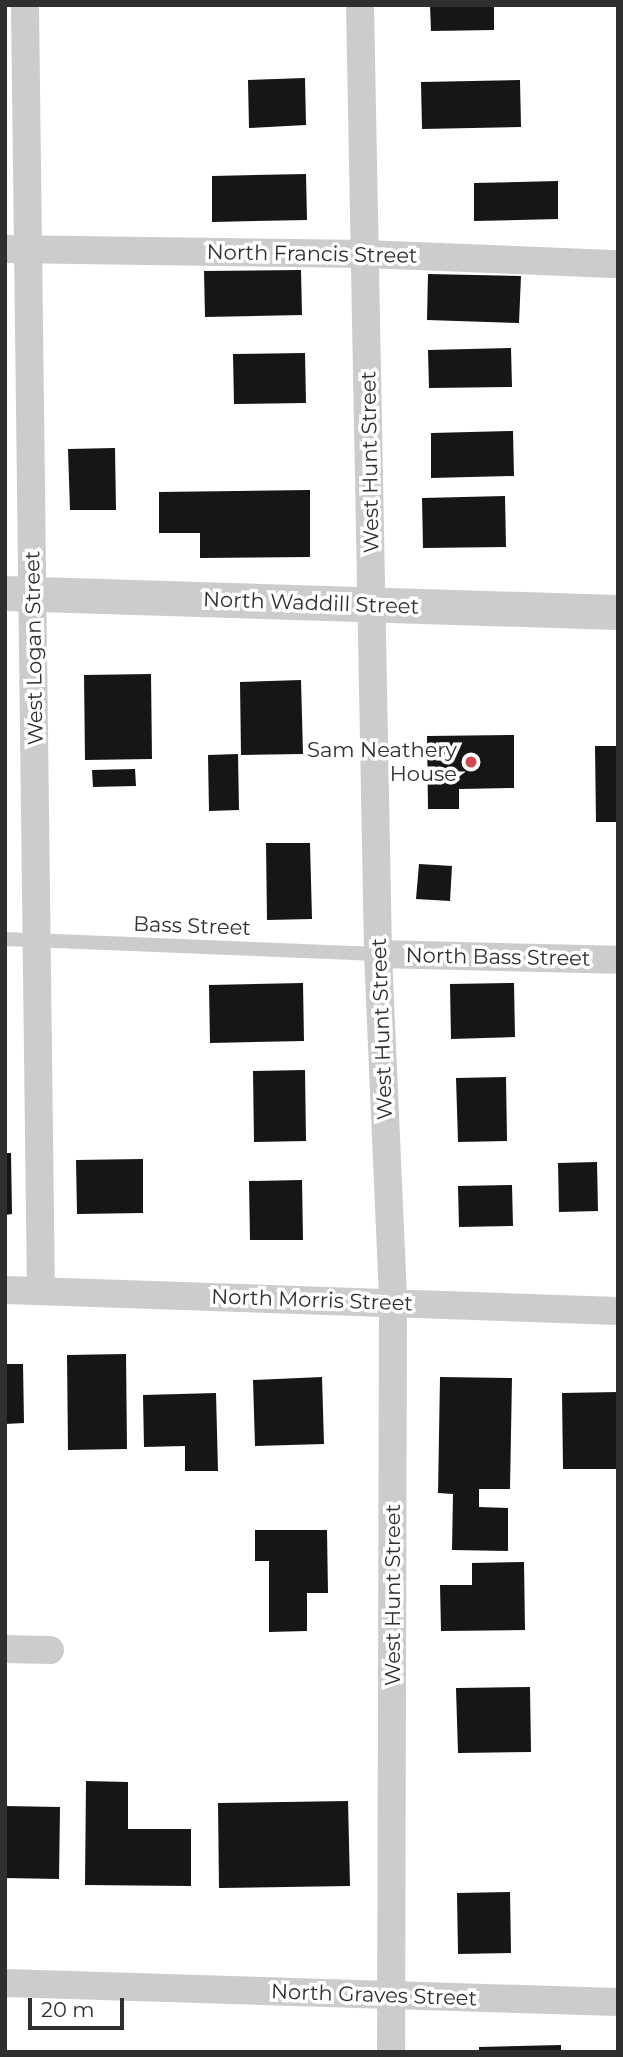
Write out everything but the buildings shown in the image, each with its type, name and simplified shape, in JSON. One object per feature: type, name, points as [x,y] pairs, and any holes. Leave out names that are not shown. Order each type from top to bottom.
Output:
[{"type":"street","name":"West Logan Street","points":[[25,5],[17,249],[19,593],[38,941],[41,1292]]},
{"type":"street","name":"West Hunt Street","points":[[360,5],[378,954],[393,1302],[391,2052]]},
{"type":"street","name":"North Francis Street","points":[[17,249],[365,254],[618,264]]},
{"type":"street","name":"North Waddill Street","points":[[19,593],[618,612]]},
{"type":"street","name":"North Bass Street","points":[[378,954],[618,960]]},
{"type":"street","name":"North Morris Street","points":[[5,1290],[618,1311]]},
{"type":"street","points":[[5,1650],[50,1650]]},
{"type":"street","name":"North Graves Street","points":[[5,1983],[618,2002]]},
{"type":"lane","name":"Bass Street","points":[[5,939],[378,954]]},
{"type":"place","name":"Sam Neathery House","points":[[471,762]]}]
